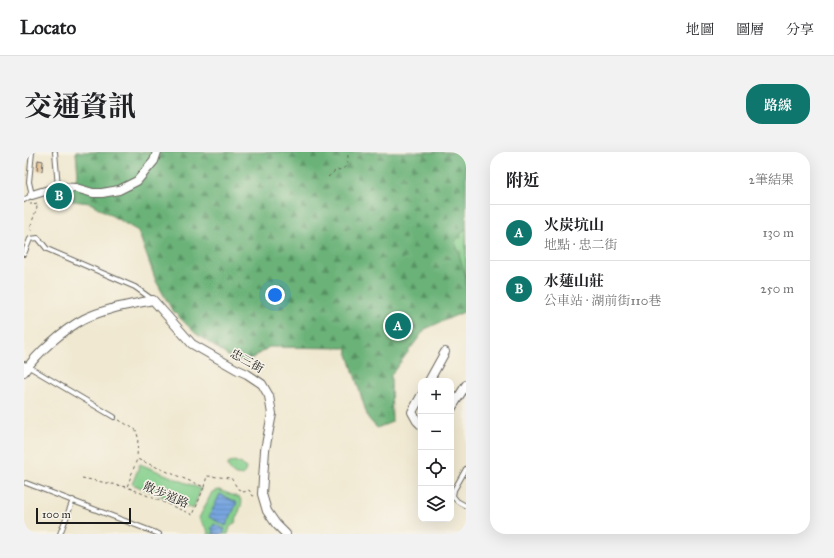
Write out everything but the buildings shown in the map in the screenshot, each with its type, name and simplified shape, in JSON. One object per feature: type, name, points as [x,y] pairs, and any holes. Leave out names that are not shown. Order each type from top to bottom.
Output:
[{"type":"street","points":[[32,195],[58,187],[76,188],[93,193],[119,190],[137,181],[154,161],[157,152]]},
{"type":"street","points":[[26,367],[56,338],[84,319],[118,307],[153,300]]},
{"type":"street","name":"忠三街","points":[[153,300],[192,344],[247,374],[262,384],[269,396],[272,414],[265,450],[262,494],[267,511],[276,524],[286,534]]},
{"type":"street","points":[[431,378],[445,352]]},
{"type":"street","points":[[454,404],[466,385]]},
{"type":"street","points":[[418,401],[412,412],[418,422]]},
{"type":"lane","points":[[24,200],[32,195],[29,182],[32,152]]},
{"type":"lane","points":[[55,152],[58,187]]},
{"type":"lane","points":[[24,254],[30,240],[38,238]]},
{"type":"lane","name":"忠三街","points":[[38,238],[47,249],[135,287],[153,300]]},
{"type":"lane","points":[[26,367],[114,417]]},
{"type":"lane","points":[[466,469],[454,490],[453,496],[457,501],[466,506]]},
{"type":"lane","points":[[26,483],[158,534]]},
{"type":"lane","points":[[60,534],[73,500]]},
{"type":"path","points":[[328,177],[336,170],[341,170],[346,167],[349,162],[348,152]]},
{"type":"path","points":[[38,204],[30,228],[38,238]]},
{"type":"path","name":"散步道路","points":[[114,417],[136,430],[138,437],[136,459],[127,487]]},
{"type":"path","name":"散步道路","points":[[136,459],[204,487]]},
{"type":"path","name":"散步道路","points":[[82,478],[127,487],[193,515],[207,476],[231,478],[238,489],[244,492],[249,490],[252,496],[262,494]]},
{"type":"green space","points":[[76,152],[466,152],[466,311],[425,329],[391,375],[392,422],[377,428],[368,418],[346,348],[269,347],[246,362],[228,356],[195,333],[172,310],[156,281],[138,231],[90,203],[64,200],[78,175]]},
{"type":"green space","points":[[466,228],[466,277],[455,241]]},
{"type":"green space","points":[[234,461],[242,464],[246,468],[242,475],[236,475],[229,468],[228,464]]},
{"type":"green space","points":[[140,464],[201,489],[193,509],[132,484]]},
{"type":"green space","points":[[219,490],[240,498],[242,503],[235,523],[230,527],[228,534],[208,534],[208,531],[199,518],[212,492]]},
{"type":"water","points":[[220,494],[237,503],[226,526],[209,517]]},
{"type":"water","points":[[214,524],[225,529],[223,534],[213,534],[213,530],[211,529]]},
{"type":"place","name":"水蓮山莊","points":[[59,196]]},
{"type":"place","name":"火炭坑山","points":[[398,326]]}]
